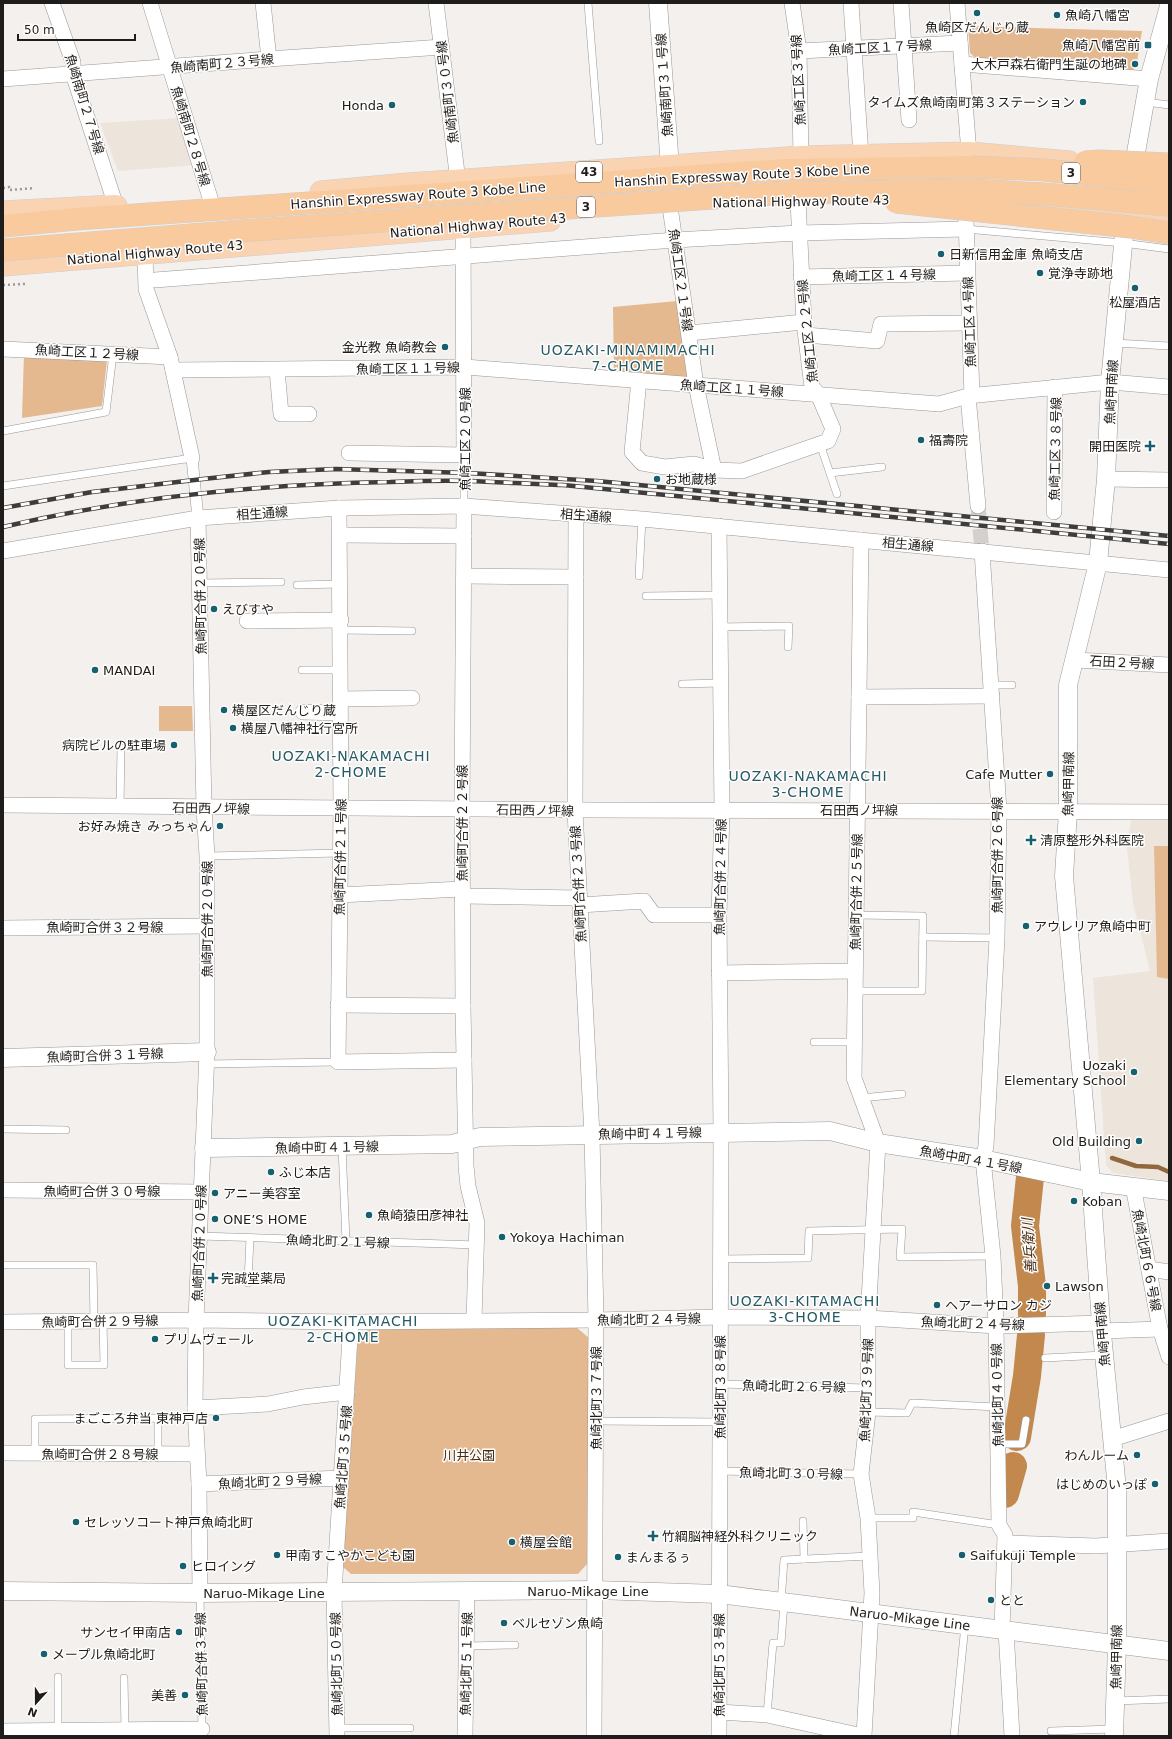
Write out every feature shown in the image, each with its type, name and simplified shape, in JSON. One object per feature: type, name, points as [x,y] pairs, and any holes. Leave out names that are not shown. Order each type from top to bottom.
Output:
[{"type":"highway","name":"43","points":[[3,212],[211,200],[801,157],[861,156],[970,160],[1051,160],[1133,171],[1169,174]]},
{"type":"highway","points":[[970,160],[1100,161],[1169,164]]},
{"type":"highway","name":"Hanshin Expressway Route 3 Kobe Line","points":[[3,226],[77,219],[784,170],[970,160],[1044,170],[1169,183]]},
{"type":"highway","name":"Hanshin Expressway Route 3 Kobe Line","points":[[3,250],[253,230],[785,192],[971,190],[1045,194],[1169,205]]},
{"type":"highway","name":"National Highway Route 43","points":[[3,265],[336,236],[463,228],[705,203],[928,197],[1169,219]]},
{"type":"highway","points":[[594,206],[638,213],[896,202],[1130,227],[1169,233]]},
{"type":"street","name":"魚崎南町２７号線","points":[[52,3],[73,62],[73,74],[116,206]]},
{"type":"street","name":"魚崎南町２８号線","points":[[150,3],[211,200]]},
{"type":"street","points":[[263,3],[269,59]]},
{"type":"street","name":"魚崎南町３０号線","points":[[436,3],[458,181]]},
{"type":"street","name":"魚崎南町３１号線","points":[[658,3],[670,166]]},
{"type":"street","name":"魚崎工区３号線","points":[[792,3],[799,51],[801,157]]},
{"type":"street","points":[[851,3],[861,156]]},
{"type":"street","points":[[901,3],[909,120]]},
{"type":"street","points":[[957,3],[970,160]]},
{"type":"street","name":"魚崎甲南線","points":[[1114,1733],[1117,1645],[1117,1489],[1101,1327],[1091,1182],[1064,876],[1068,811],[1068,685],[1098,563],[1106,478],[1110,382],[1126,214],[1149,79],[1169,6]]},
{"type":"street","name":"魚崎工区１７号線","points":[[799,51],[960,43]]},
{"type":"street","name":"魚崎南町２３号線","points":[[3,79],[442,47]]},
{"type":"street","points":[[962,64],[1149,79]]},
{"type":"street","name":"魚崎工区４号線","points":[[965,200],[970,396],[978,506]]},
{"type":"street","name":"魚崎工区２２号線","points":[[798,201],[801,277],[812,387],[818,394],[833,429],[828,441],[820,444]]},
{"type":"street","name":"魚崎工区２１号線","points":[[670,207],[696,385],[714,470]]},
{"type":"street","name":"魚崎工区２０号線","points":[[463,228],[465,367],[464,455]]},
{"type":"street","points":[[155,280],[675,240],[799,233],[966,229]]},
{"type":"street","name":"魚崎町合併２０号線","points":[[146,253],[146,289],[172,364],[192,458],[198,518],[204,808],[207,856],[207,1058],[196,1320],[195,1408],[199,1484],[200,1593]]},
{"type":"street","name":"魚崎工区１４号線","points":[[801,277],[967,273]]},
{"type":"street","points":[[689,333],[805,329],[877,341],[881,324],[969,323]]},
{"type":"street","name":"魚崎工区１２号線","points":[[3,349],[113,354],[172,364]]},
{"type":"street","name":"魚崎工区１１号線","points":[[172,364],[277,370],[465,367],[939,404],[970,396],[1110,382],[1169,387]]},
{"type":"street","points":[[277,370],[281,414],[309,414]]},
{"type":"street","points":[[639,380],[632,452],[642,463],[666,467],[694,464],[714,470],[742,471],[820,444]]},
{"type":"street","name":"魚崎工区３８号線","points":[[1054,512],[1055,387]]},
{"type":"street","points":[[349,453],[464,455]]},
{"type":"street","points":[[1106,478],[1169,480]]},
{"type":"street","name":"相生通線","points":[[3,551],[198,518],[339,508],[464,506],[642,519],[1169,570]]},
{"type":"street","name":"魚崎町合併２２号線","points":[[464,506],[462,808],[463,1006],[466,1166],[468,1186],[477,1223],[474,1320]]},
{"type":"street","name":"魚崎町合併２１号線","points":[[338,1062],[341,810],[341,535],[339,508]]},
{"type":"street","name":"魚崎町合併２３号線","points":[[576,514],[575,811],[592,1135]]},
{"type":"street","name":"魚崎町合併２４号線","points":[[719,526],[722,811],[719,915],[721,1132]]},
{"type":"street","points":[[341,535],[464,536]]},
{"type":"street","name":"魚崎町合併２５号線","points":[[861,540],[854,1078],[878,1142]]},
{"type":"street","name":"魚崎町合併２６号線","points":[[982,551],[999,810],[996,938],[986,1146],[983,1159]]},
{"type":"street","points":[[464,576],[576,577]]},
{"type":"street","points":[[246,621],[341,625]]},
{"type":"street","name":"石田２号線","points":[[1074,660],[1169,665]]},
{"type":"street","points":[[859,697],[991,690]]},
{"type":"street","points":[[303,712],[412,698]]},
{"type":"street","name":"石田西ノ坪線","points":[[3,805],[341,810],[462,808],[575,811],[999,810],[1169,812]]},
{"type":"street","points":[[339,895],[462,892],[579,901],[644,901],[654,914],[719,915]]},
{"type":"street","name":"魚崎町合併３２号線","points":[[3,928],[207,926]]},
{"type":"street","points":[[719,973],[855,971]]},
{"type":"street","points":[[338,1005],[463,1006]]},
{"type":"street","name":"魚崎町合併３１号線","points":[[3,1058],[207,1058]]},
{"type":"street","points":[[338,1062],[464,1060]]},
{"type":"street","name":"魚崎中町４１号線","points":[[204,1148],[342,1147],[452,1144],[480,1137],[830,1131],[878,1142],[983,1159],[1091,1182],[1169,1191]]},
{"type":"street","name":"魚崎北町３８号線","points":[[719,1594],[721,1132]]},
{"type":"street","name":"魚崎北町３７号線","points":[[592,1135],[596,1320],[594,1736]]},
{"type":"street","name":"魚崎北町３９号線","points":[[863,1736],[872,1594],[868,1518],[861,1474],[868,1412],[868,1318],[878,1142]]},
{"type":"street","name":"魚崎北町４０号線","points":[[983,1159],[993,1256],[998,1407],[999,1525],[1005,1535],[1004,1630],[1012,1736]]},
{"type":"street","name":"魚崎北町６６号線","points":[[1133,1186],[1160,1329],[1169,1357]]},
{"type":"street","name":"魚崎町合併３０号線","points":[[3,1190],[201,1192]]},
{"type":"street","points":[[1148,1269],[1169,1272]]},
{"type":"street","name":"魚崎北町２４号線","points":[[196,1320],[351,1322],[596,1320],[720,1317],[868,1318],[996,1326],[1160,1329]]},
{"type":"street","name":"魚崎町合併２９号線","points":[[3,1322],[196,1320]]},
{"type":"street","name":"魚崎北町３５号線","points":[[334,1592],[351,1322]]},
{"type":"street","points":[[195,1408],[268,1404],[303,1397],[347,1392]]},
{"type":"street","points":[[1112,1438],[1169,1421]]},
{"type":"street","name":"魚崎町合併２８号線","points":[[3,1453],[197,1454]]},
{"type":"street","name":"魚崎北町２９号線","points":[[199,1484],[341,1478]]},
{"type":"street","points":[[1005,1543],[1117,1545],[1169,1541]]},
{"type":"street","name":"Naruo-Mikage Line","points":[[3,1592],[200,1593],[595,1590],[719,1594],[1169,1651]]},
{"type":"street","name":"魚崎北町５０号線","points":[[334,1592],[337,1732]]},
{"type":"street","name":"魚崎北町５１号線","points":[[465,1736],[467,1592]]},
{"type":"street","name":"魚崎北町５３号線","points":[[719,1594],[719,1736]]},
{"type":"street","points":[[719,1712],[767,1715],[863,1736]]},
{"type":"street","points":[[3,1731],[125,1730],[202,1733]]},
{"type":"lane","points":[[588,3],[599,141]]},
{"type":"lane","points":[[1146,102],[1169,105]]},
{"type":"lane","points":[[966,229],[1123,243],[1169,249]]},
{"type":"lane","points":[[1114,343],[1169,346]]},
{"type":"lane","points":[[3,431],[106,412],[113,354]]},
{"type":"lane","points":[[820,444],[837,494]]},
{"type":"lane","name":"魚崎工区２０号線","points":[[464,455],[464,506]]},
{"type":"lane","points":[[3,486],[192,458]]},
{"type":"lane","points":[[830,473],[882,467]]},
{"type":"lane","points":[[639,576],[642,519]]},
{"type":"lane","points":[[199,583],[281,582]]},
{"type":"lane","points":[[297,585],[340,584]]},
{"type":"lane","points":[[646,596],[719,595]]},
{"type":"lane","points":[[341,625],[412,631]]},
{"type":"lane","points":[[720,627],[789,626],[788,647]]},
{"type":"lane","points":[[302,670],[341,670]]},
{"type":"lane","points":[[682,684],[720,683]]},
{"type":"lane","points":[[991,690],[1012,685]]},
{"type":"lane","points":[[120,807],[121,748]]},
{"type":"lane","points":[[207,856],[340,853]]},
{"type":"lane","points":[[855,991],[922,991],[924,916],[856,915]]},
{"type":"lane","points":[[923,937],[996,938]]},
{"type":"lane","points":[[814,1042],[854,1042]]},
{"type":"lane","points":[[207,1058],[338,1062]]},
{"type":"lane","points":[[861,1098],[902,1094]]},
{"type":"lane","points":[[3,1129],[66,1130]]},
{"type":"lane","points":[[342,1147],[346,1241]]},
{"type":"lane","points":[[721,1259],[808,1258],[809,1231],[902,1229],[900,1257],[993,1256]]},
{"type":"lane","name":"魚崎北町２１号線","points":[[200,1236],[477,1245]]},
{"type":"lane","points":[[248,1283],[250,1238]]},
{"type":"lane","points":[[3,1265],[93,1265],[104,1365],[68,1365],[68,1321]]},
{"type":"lane","points":[[1046,1358],[1104,1355]]},
{"type":"lane","name":"魚崎北町２６号線","points":[[720,1384],[868,1388]]},
{"type":"lane","points":[[868,1412],[907,1412],[912,1402],[998,1407]]},
{"type":"lane","points":[[35,1453],[35,1419],[158,1418],[158,1454]]},
{"type":"lane","points":[[998,1444],[1022,1444],[1026,1420]]},
{"type":"lane","points":[[596,1421],[720,1422]]},
{"type":"lane","name":"魚崎北町３０号線","points":[[720,1471],[861,1474]]},
{"type":"lane","points":[[868,1518],[913,1518],[913,1512],[999,1525]]},
{"type":"lane","points":[[803,1521],[804,1559]]},
{"type":"lane","points":[[767,1715],[773,1643],[781,1643],[784,1560],[870,1556]]},
{"type":"lane","name":"魚崎町合併３号線","points":[[200,1593],[202,1733]]},
{"type":"lane","points":[[954,1736],[965,1625]]},
{"type":"lane","points":[[467,1646],[514,1645]]},
{"type":"lane","points":[[58,1677],[58,1731]]},
{"type":"lane","points":[[124,1678],[125,1730]]},
{"type":"lane","points":[[1115,1701],[1169,1699]]},
{"type":"lane","points":[[337,1732],[410,1728]]},
{"type":"lane","points":[[1050,1731],[1114,1733]]},
{"type":"path","points":[[3,188],[34,188]]},
{"type":"shaded area","points":[[181,118],[195,165],[118,171],[100,123]]},
{"type":"shaded area","name":"Uozaki Elementary School","points":[[1131,820],[1169,820],[1169,1181],[1113,1173],[1106,1165],[1093,978],[1150,971],[1133,903],[1127,848]]},
{"type":"green space","points":[[968,26],[1142,31],[1136,68],[1127,73],[979,61],[970,53]]},
{"type":"green space","points":[[677,301],[689,380],[614,373],[613,307]]},
{"type":"green space","points":[[24,353],[107,360],[102,406],[22,418]]},
{"type":"green space","points":[[159,706],[192,706],[193,731],[159,731]]},
{"type":"green space","points":[[1154,846],[1169,846],[1169,979],[1157,977]]},
{"type":"green space","name":"川井公園","points":[[576,1327],[589,1338],[588,1563],[578,1574],[351,1574],[343,1567],[358,1337],[368,1329]]},
{"type":"waterway","points":[[1112,1158],[1136,1166],[1158,1167],[1169,1172]]},
{"type":"waterway","name":"善兵衛川","points":[[1030,1177],[1025,1226],[1032,1286],[1032,1314]]},
{"type":"waterway","points":[[1017,1437],[1027,1376],[1031,1335]]},
{"type":"waterway","points":[[1005,1494],[1013,1466]]},
{"type":"tunnel","points":[[978,506],[982,551]]},
{"type":"railway","points":[[3,508],[92,492],[269,472],[336,469],[468,473],[597,481],[1169,536]]},
{"type":"railway","points":[[3,527],[147,500],[244,489],[341,483],[459,481],[563,485],[1169,544]]},
{"type":"place","name":"魚崎区だんじり蔵","points":[[977,13]]},
{"type":"place","name":"魚崎八幡宮","points":[[1057,15]]},
{"type":"place","name":"魚崎八幡宮前","points":[[1148,45]]},
{"type":"place","name":"大木戸森右衛門生誕の地碑","points":[[1135,64]]},
{"type":"place","name":"タイムズ魚崎南町第３ステーション","points":[[1083,102]]},
{"type":"place","name":"Honda","points":[[392,105]]},
{"type":"place","name":"日新信用金庫 魚崎支店","points":[[941,254]]},
{"type":"place","name":"覚浄寺跡地","points":[[1040,273]]},
{"type":"place","name":"松屋酒店","points":[[1135,288]]},
{"type":"place","name":"金光教 魚崎教会","points":[[445,347]]},
{"type":"place","name":"福壽院","points":[[921,440]]},
{"type":"place","name":"開田医院","points":[[1150,446]]},
{"type":"place","name":"お地蔵様","points":[[657,479]]},
{"type":"place","name":"えびすや","points":[[214,609]]},
{"type":"place","name":"MANDAI","points":[[95,670]]},
{"type":"place","name":"横屋区だんじり蔵","points":[[224,710]]},
{"type":"place","name":"横屋八幡神社行宮所","points":[[233,728]]},
{"type":"place","name":"病院ビルの駐車場","points":[[174,745]]},
{"type":"place","name":"Cafe Mutter","points":[[1050,774]]},
{"type":"place","name":"お好み焼き みっちゃん","points":[[220,826]]},
{"type":"place","name":"清原整形外科医院","points":[[1031,840]]},
{"type":"place","name":"アウレリア魚崎中町","points":[[1026,926]]},
{"type":"place","name":"Uozaki Elementary School","points":[[1134,1072]]},
{"type":"place","name":"Old Building","points":[[1139,1141]]},
{"type":"place","name":"ふじ本店","points":[[271,1172]]},
{"type":"place","name":"アニー美容室","points":[[215,1193]]},
{"type":"place","name":"Koban","points":[[1074,1201]]},
{"type":"place","name":"魚崎猿田彦神社","points":[[369,1215]]},
{"type":"place","name":"ONE’S HOME","points":[[215,1219]]},
{"type":"place","name":"Yokoya Hachiman","points":[[502,1237]]},
{"type":"place","name":"完誠堂薬局","points":[[213,1278]]},
{"type":"place","name":"Lawson","points":[[1047,1286]]},
{"type":"place","name":"ヘアーサロン カジ","points":[[937,1305]]},
{"type":"place","name":"プリムヴェール","points":[[155,1339]]},
{"type":"place","name":"まごころ弁当 東神戸店","points":[[216,1418]]},
{"type":"place","name":"わんルーム","points":[[1137,1455]]},
{"type":"place","name":"はじめのいっぽ","points":[[1155,1484]]},
{"type":"place","name":"セレッソコート神戸魚崎北町","points":[[76,1522]]},
{"type":"place","name":"竹綱脳神経外科クリニック","points":[[653,1536]]},
{"type":"place","name":"横屋会館","points":[[512,1542]]},
{"type":"place","name":"甲南すこやかこども園","points":[[277,1555]]},
{"type":"place","name":"Saifukuji Temple","points":[[962,1555]]},
{"type":"place","name":"まんまるぅ","points":[[618,1557]]},
{"type":"place","name":"ヒロイング","points":[[183,1566]]},
{"type":"place","name":"とと","points":[[991,1600]]},
{"type":"place","name":"ベルセゾン魚崎","points":[[504,1623]]},
{"type":"place","name":"サンセイ甲南店","points":[[179,1632]]},
{"type":"place","name":"メープル魚崎北町","points":[[44,1654]]},
{"type":"place","name":"美善","points":[[185,1695]]},
{"type":"district","name":"UOZAKI-MINAMIMACHI 7-CHOME","points":[[628,358]]},
{"type":"district","name":"UOZAKI-NAKAMACHI 2-CHOME","points":[[351,764]]},
{"type":"district","name":"UOZAKI-NAKAMACHI 3-CHOME","points":[[808,784]]},
{"type":"district","name":"UOZAKI-KITAMACHI 3-CHOME","points":[[805,1310]]},
{"type":"district","name":"UOZAKI-KITAMACHI 2-CHOME","points":[[343,1330]]}]
